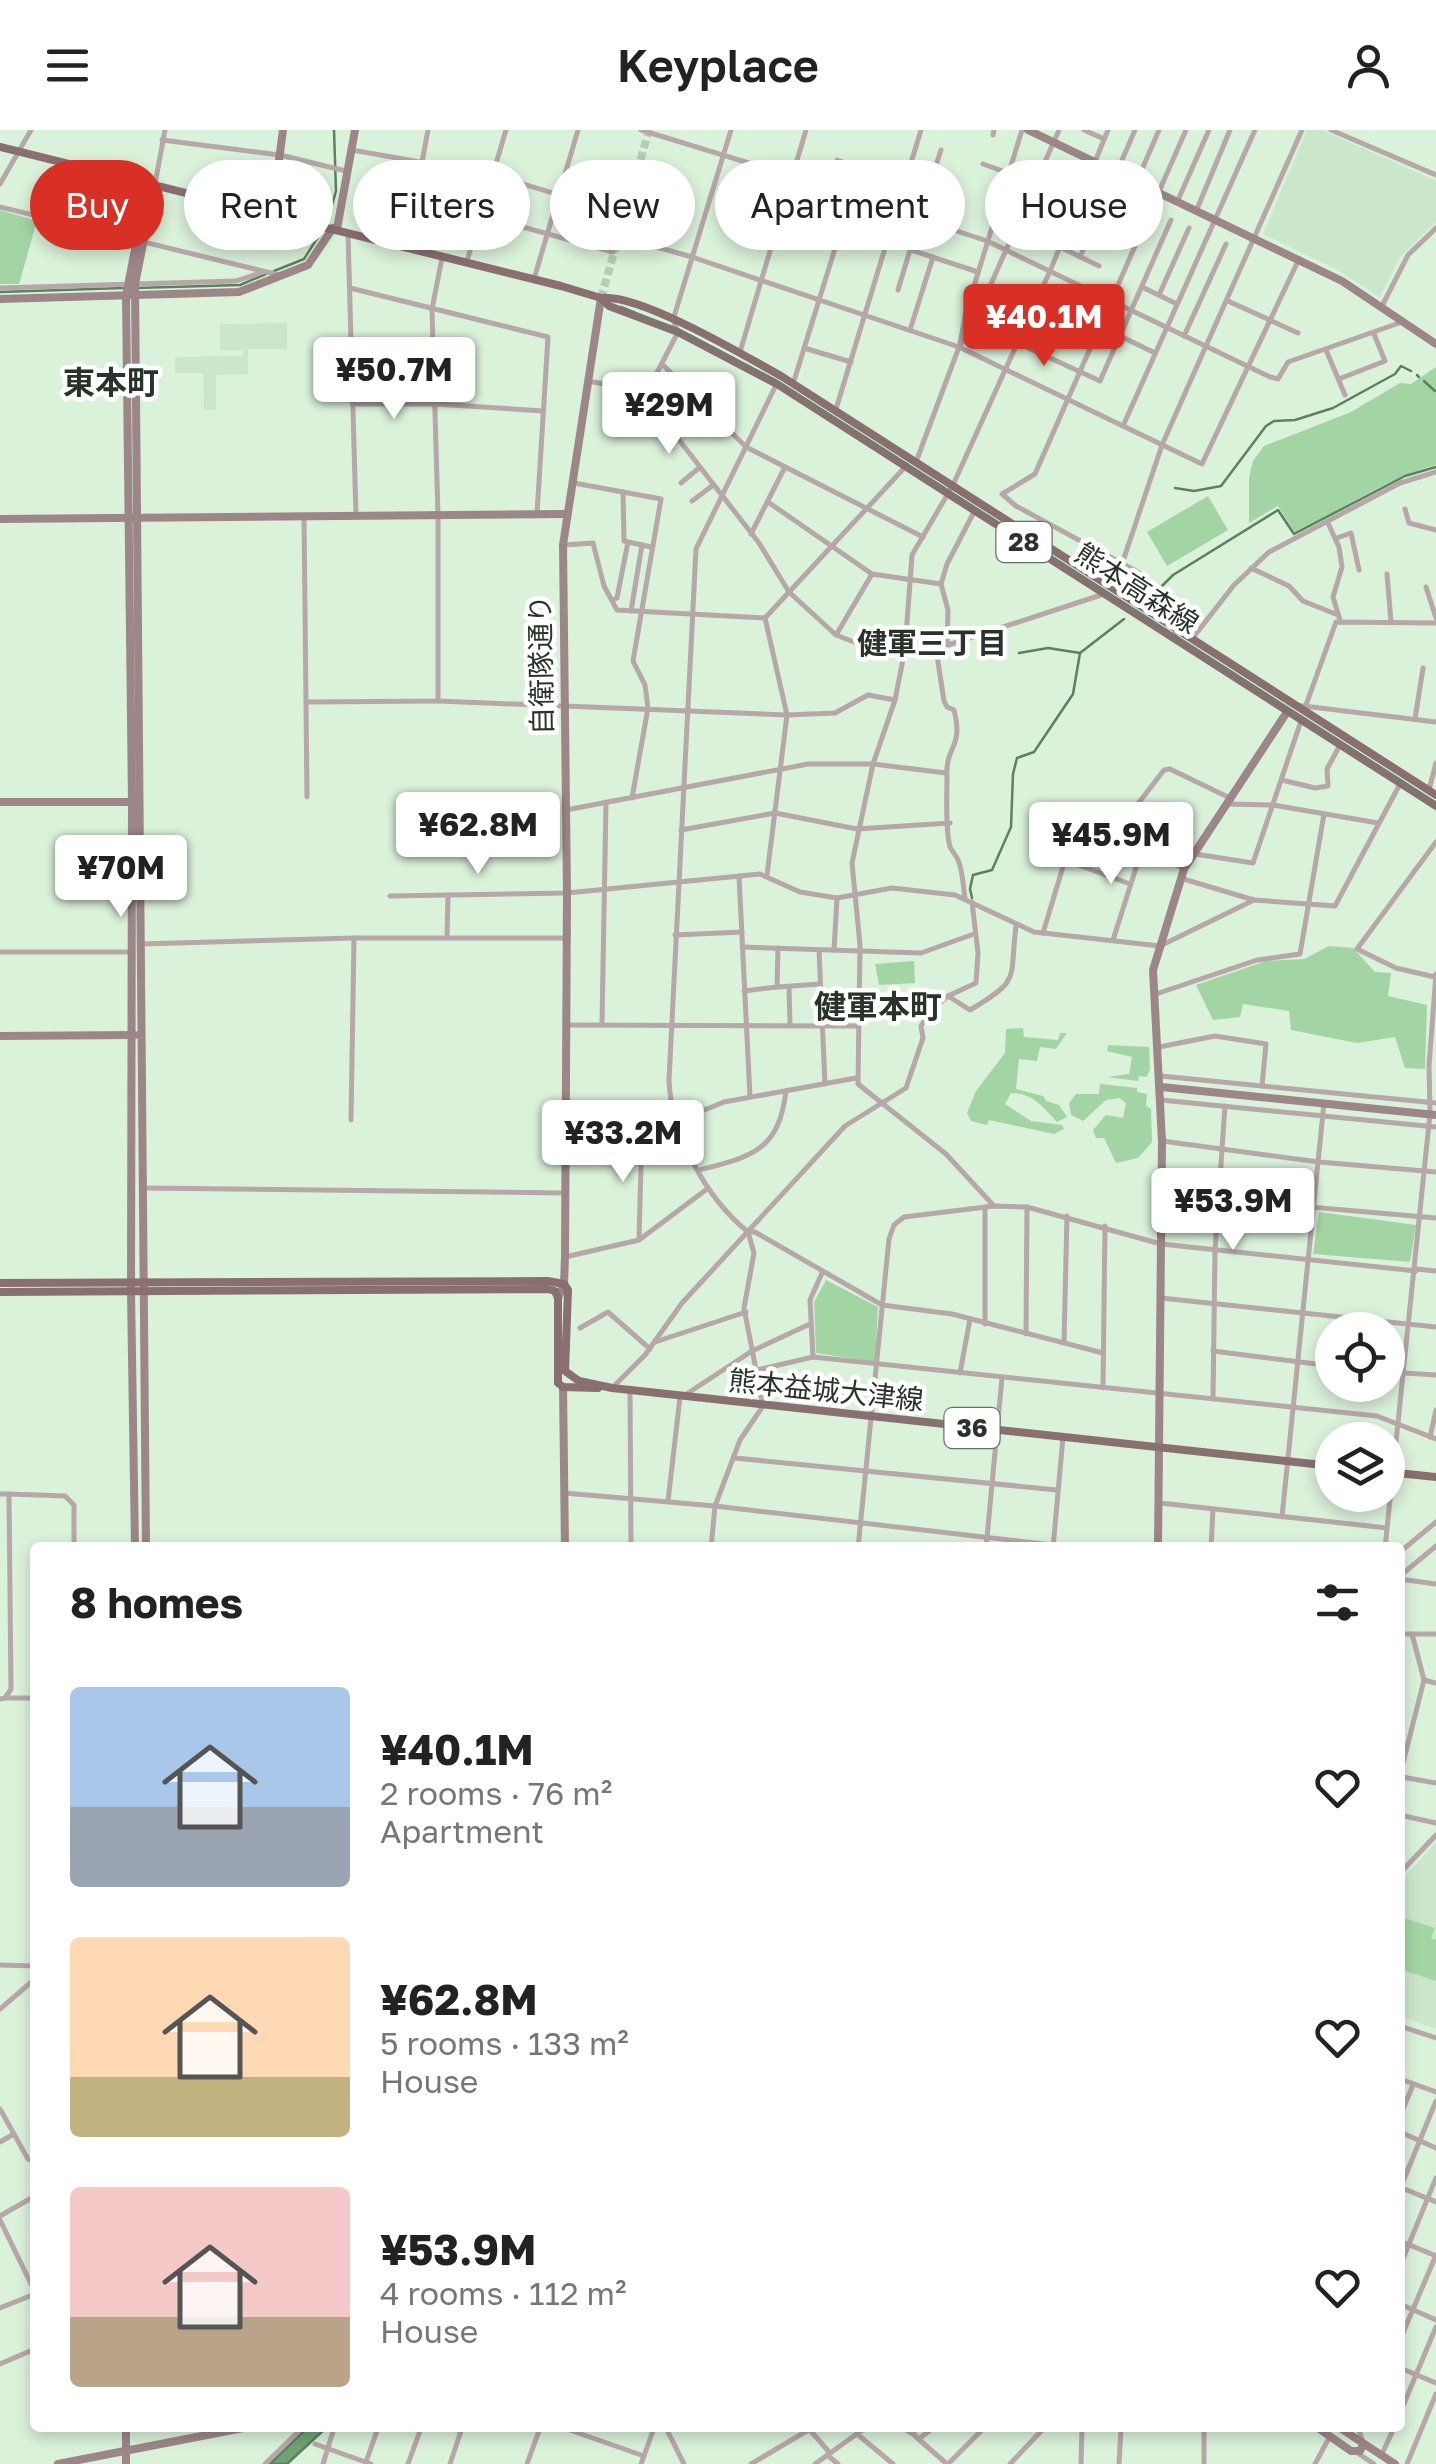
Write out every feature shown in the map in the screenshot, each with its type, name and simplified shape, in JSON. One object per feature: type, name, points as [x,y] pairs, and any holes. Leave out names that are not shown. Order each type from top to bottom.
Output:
[{"type":"main road","name":"熊本高森線","points":[[0,147],[54,160]]},
{"type":"main road","name":"熊本高森線","points":[[335,228],[602,298],[614,297],[672,320],[779,380],[1179,628],[1291,708],[1301,721],[1433,792]]},
{"type":"main road","name":"熊本高森線","points":[[602,298],[610,306],[739,357]]},
{"type":"main road","name":"熊本高森線","points":[[779,380],[793,384],[834,415]]},
{"type":"main road","name":"熊本高森線","points":[[951,490],[975,511],[1174,639],[1403,779],[1436,806]]},
{"type":"main road","points":[[143,1287],[564,1279],[569,1298],[563,1387]]},
{"type":"main road","points":[[0,1283],[548,1289],[556,1291],[558,1298],[556,1378],[563,1387]]},
{"type":"main road","points":[[0,1292],[131,1287]]},
{"type":"main road","name":"熊本益城大津線","points":[[566,1371],[579,1381],[612,1388]]},
{"type":"main road","name":"熊本益城大津線","points":[[563,1387],[612,1388],[1315,1464]]},
{"type":"main road","points":[[1405,1474],[1436,1477]]},
{"type":"street","points":[[0,184],[31,130]]},
{"type":"street","points":[[157,160],[166,130]]},
{"type":"street","points":[[279,160],[283,130]]},
{"type":"street","points":[[0,288],[239,292],[312,262],[335,228],[355,130]]},
{"type":"street","points":[[422,160],[428,130]]},
{"type":"street","points":[[497,160],[506,130]]},
{"type":"street","points":[[570,160],[578,130]]},
{"type":"street","points":[[641,130],[738,160]]},
{"type":"street","points":[[645,396],[678,332],[672,320],[731,130]]},
{"type":"street","points":[[798,160],[806,130]]},
{"type":"street","points":[[912,160],[921,130]]},
{"type":"street","points":[[1013,160],[1025,130],[1093,160]]},
{"type":"street","points":[[1045,160],[1058,130]]},
{"type":"street","points":[[1084,130],[1104,139]]},
{"type":"street","points":[[1095,160],[1108,130]]},
{"type":"street","points":[[1122,160],[1135,130]]},
{"type":"street","points":[[1146,160],[1159,130]]},
{"type":"street","points":[[1163,184],[1186,130]]},
{"type":"street","points":[[1178,200],[1209,130]]},
{"type":"street","points":[[1197,210],[1230,130]]},
{"type":"street","points":[[1123,426],[1254,130]]},
{"type":"street","points":[[1122,562],[1162,445],[1302,130]]},
{"type":"street","points":[[1330,130],[1436,174]]},
{"type":"street","points":[[162,140],[280,155],[349,172]]},
{"type":"street","points":[[352,150],[410,160]]},
{"type":"street","points":[[938,160],[941,150]]},
{"type":"street","points":[[1163,192],[1342,280],[1436,344]]},
{"type":"street","points":[[0,207],[30,214]]},
{"type":"street","points":[[974,322],[1100,381],[1171,220]]},
{"type":"street","points":[[534,278],[550,226]]},
{"type":"street","points":[[530,228],[613,252]]},
{"type":"street","points":[[1159,295],[1189,228]]},
{"type":"street","points":[[1382,306],[1408,255],[1436,228]]},
{"type":"street","points":[[348,231],[356,516]]},
{"type":"street","points":[[1184,336],[1226,244]]},
{"type":"street","points":[[164,246],[280,276]]},
{"type":"street","points":[[960,347],[961,330],[985,248]]},
{"type":"street","points":[[137,250],[131,290],[146,1542]]},
{"type":"street","points":[[467,261],[470,250]]},
{"type":"street","points":[[667,250],[960,347],[1202,464],[1299,260]]},
{"type":"street","points":[[739,357],[771,250]]},
{"type":"street","points":[[793,384],[834,250]]},
{"type":"street","points":[[834,415],[885,250]]},
{"type":"street","points":[[898,290],[911,250],[978,272]]},
{"type":"street","points":[[765,618],[912,464],[1005,250],[1278,379],[1288,362],[1404,322]]},
{"type":"street","points":[[994,1206],[946,1154],[861,1088],[856,1078],[860,950],[852,863],[873,764],[895,700],[906,649],[912,554],[951,490],[1059,250]]},
{"type":"street","points":[[1064,250],[1099,266]]},
{"type":"street","points":[[1080,257],[1083,250]]},
{"type":"street","points":[[1134,250],[1035,474],[1002,494],[1016,506],[1122,562],[1151,582],[1176,614],[1179,628],[1174,639]]},
{"type":"street","points":[[438,701],[432,308],[443,255]]},
{"type":"street","points":[[910,331],[933,256]]},
{"type":"street","points":[[0,299],[236,280],[266,271]]},
{"type":"street","points":[[1142,287],[1177,304]]},
{"type":"street","points":[[350,288],[548,337],[536,514]]},
{"type":"street","name":"自衛隊通り","points":[[558,1298],[565,1257],[567,893],[563,545],[602,298]]},
{"type":"street","points":[[1228,300],[1298,333]]},
{"type":"street","points":[[1339,379],[1385,361],[1374,334]]},
{"type":"street","points":[[1120,336],[1155,353]]},
{"type":"street","points":[[804,348],[851,362]]},
{"type":"street","points":[[1326,350],[1345,395]]},
{"type":"street","points":[[662,364],[746,446],[923,537]]},
{"type":"street","points":[[779,380],[696,550],[675,935],[670,1080],[674,1120],[724,1214],[748,1232],[755,1232],[882,1305],[930,1309],[1103,1353]]},
{"type":"street","points":[[587,381],[645,396],[751,534],[789,592],[836,634],[854,642],[936,649],[1104,594]]},
{"type":"street","points":[[353,404],[435,404],[543,411]]},
{"type":"street","points":[[751,534],[785,467]]},
{"type":"street","points":[[681,483],[699,468]]},
{"type":"street","points":[[1186,646],[1269,552],[1400,483],[1436,472]]},
{"type":"street","points":[[571,483],[661,499],[633,661],[645,686],[648,708],[632,798]]},
{"type":"street","points":[[692,501],[712,486]]},
{"type":"street","points":[[623,492],[624,542],[652,547]]},
{"type":"street","points":[[768,502],[872,574],[942,584]]},
{"type":"street","points":[[1406,509],[1409,523],[1436,530]]},
{"type":"street","points":[[947,646],[948,610],[942,584],[947,564],[975,511]]},
{"type":"street","points":[[0,519],[566,514]]},
{"type":"street","points":[[304,516],[307,797]]},
{"type":"street","points":[[1306,704],[1339,617],[1333,597],[1342,567],[1336,538],[1327,521]]},
{"type":"street","points":[[1336,538],[1351,533],[1359,570]]},
{"type":"street","points":[[563,545],[594,542],[604,586],[617,610],[765,618]]},
{"type":"street","points":[[612,600],[618,598],[628,542]]},
{"type":"street","points":[[630,612],[642,545]]},
{"type":"street","points":[[1251,568],[1289,586],[1302,601],[1339,617],[1436,621],[1426,587]]},
{"type":"street","points":[[836,634],[872,574]]},
{"type":"street","points":[[1386,574],[1391,622]]},
{"type":"street","points":[[765,618],[786,714],[767,875]]},
{"type":"street","points":[[612,1388],[650,1349],[682,1303],[846,1126],[906,1088],[923,1038],[920,1026],[948,996],[976,983],[978,953],[969,900],[958,860],[951,850],[946,772],[960,729],[954,710],[944,700],[936,649]]},
{"type":"street","points":[[1415,719],[1423,668]]},
{"type":"street","points":[[306,702],[564,704],[786,714],[835,712],[868,696],[895,700]]},
{"type":"street","points":[[1158,1542],[1162,1100],[1154,970],[1182,874],[1291,708],[1306,704],[1436,722]]},
{"type":"street","points":[[1195,854],[1254,863],[1301,721]]},
{"type":"street","points":[[1282,780],[1315,788],[1328,786],[1327,769],[1340,745]]},
{"type":"street","points":[[1433,792],[1436,763]]},
{"type":"street","points":[[566,810],[808,764],[873,764],[946,772]]},
{"type":"street","points":[[1043,933],[1065,860],[1074,846],[1120,827],[1164,770],[1170,769],[1229,802],[1273,805],[1379,823]]},
{"type":"street","points":[[1120,827],[1182,874],[1254,900],[1335,906],[1403,779]]},
{"type":"street","points":[[0,802],[136,802]]},
{"type":"street","points":[[602,1025],[606,802]]},
{"type":"street","points":[[681,830],[775,813],[857,829],[950,823]]},
{"type":"street","points":[[1154,994],[1265,957],[1300,954],[1324,814]]},
{"type":"street","points":[[1436,842],[1356,949],[1396,968],[1436,975],[1433,1114],[1405,1374],[1436,1375]]},
{"type":"street","points":[[1113,940],[1142,846]]},
{"type":"street","points":[[1065,860],[1130,884]]},
{"type":"street","points":[[390,896],[567,893],[767,875],[800,892],[837,898],[906,888],[969,900],[1016,926],[1043,933],[1160,946],[1254,900]]},
{"type":"street","points":[[739,876],[750,1097]]},
{"type":"street","points":[[447,938],[448,895]]},
{"type":"street","points":[[834,950],[837,898]]},
{"type":"street","points":[[948,996],[970,1010],[1009,982],[1016,960],[1016,926]]},
{"type":"street","points":[[675,935],[742,932]]},
{"type":"street","points":[[742,947],[920,953],[974,934]]},
{"type":"street","points":[[352,1120],[354,938]]},
{"type":"street","points":[[0,952],[354,938],[566,938]]},
{"type":"street","points":[[777,987],[778,948]]},
{"type":"street","points":[[135,1542],[130,1035],[137,949]]},
{"type":"street","points":[[820,950],[825,1084]]},
{"type":"street","points":[[744,990],[820,984]]},
{"type":"street","points":[[789,986],[790,1025]]},
{"type":"street","points":[[564,1026],[858,1026]]},
{"type":"street","points":[[0,1036],[141,1036]]},
{"type":"street","points":[[1159,1047],[1215,1036],[1266,1044],[1260,1097]]},
{"type":"street","points":[[1161,1076],[1433,1103]]},
{"type":"street","points":[[565,1127],[656,1130],[674,1120],[750,1097],[856,1078]]},
{"type":"street","points":[[1161,1087],[1433,1114]]},
{"type":"street","points":[[699,1170],[756,1154],[778,1123],[786,1091]]},
{"type":"street","points":[[1162,1100],[1432,1126]]},
{"type":"street","points":[[1282,1517],[1324,1104]]},
{"type":"street","points":[[1213,1399],[1215,1250],[1225,1106]]},
{"type":"street","points":[[639,1240],[642,1131]]},
{"type":"street","points":[[1162,1141],[1319,1162],[1436,1172]]},
{"type":"street","points":[[142,1188],[565,1192]]},
{"type":"street","points":[[565,1257],[639,1240],[708,1189]]},
{"type":"street","points":[[1219,1198],[1436,1218]]},
{"type":"street","points":[[1026,1334],[1027,1206]]},
{"type":"street","points":[[858,1542],[889,1238],[898,1220],[912,1214],[1027,1206],[1160,1244],[1436,1271]]},
{"type":"street","points":[[985,1207],[986,1324]]},
{"type":"street","points":[[1064,1344],[1067,1216]]},
{"type":"street","points":[[1103,1388],[1105,1226]]},
{"type":"street","points":[[712,1542],[715,1506],[740,1440],[762,1406],[746,1312],[754,1253],[748,1232]]},
{"type":"street","points":[[813,1356],[812,1290],[822,1272]]},
{"type":"street","points":[[1160,1298],[1436,1328]]},
{"type":"street","points":[[580,1328],[608,1312],[650,1349]]},
{"type":"street","points":[[655,1342],[746,1312]]},
{"type":"street","points":[[960,1373],[970,1319]]},
{"type":"street","points":[[668,1502],[681,1397],[752,1351],[810,1324]]},
{"type":"street","points":[[1213,1351],[1315,1364]]},
{"type":"street","points":[[756,1370],[813,1356],[1376,1416],[1391,1422]]},
{"type":"street","points":[[987,1542],[1002,1378]]},
{"type":"street","points":[[563,1387],[564,1542]]},
{"type":"street","points":[[630,1390],[631,1542]]},
{"type":"street","points":[[1405,1428],[1433,1438],[1436,1410]]},
{"type":"street","points":[[1053,1542],[1063,1437]]},
{"type":"street","points":[[735,1458],[1058,1490]]},
{"type":"street","points":[[564,1493],[715,1506],[1020,1542]]},
{"type":"street","points":[[0,1494],[65,1496],[74,1505],[74,1542]]},
{"type":"street","points":[[3,1698],[11,1690],[9,1494]]},
{"type":"street","points":[[1160,1503],[1387,1528]]},
{"type":"street","points":[[1212,1542],[1214,1508]]},
{"type":"street","points":[[1386,1542],[1388,1512]]},
{"type":"street","points":[[1405,1548],[1436,1522]]},
{"type":"street","points":[[1405,1574],[1436,1546]]},
{"type":"street","points":[[1405,1579],[1436,1584]]},
{"type":"street","points":[[1405,1634],[1436,1634]]},
{"type":"street","points":[[1405,1756],[1424,1680],[1412,1634]]},
{"type":"street","points":[[1424,1680],[1436,1683]]},
{"type":"street","points":[[3,1698],[30,1698]]},
{"type":"street","points":[[1405,1773],[1436,1784]]},
{"type":"street","points":[[1405,1815],[1436,1823]]},
{"type":"street","points":[[1405,1860],[1436,1836]]},
{"type":"street","points":[[0,1966],[30,1966]]},
{"type":"street","points":[[0,2010],[30,1983]]},
{"type":"street","points":[[1405,2028],[1436,2038]]},
{"type":"street","points":[[1405,2081],[1436,2092]]},
{"type":"street","points":[[1405,2104],[1413,2085]]},
{"type":"street","points":[[1405,2177],[1436,2101]]},
{"type":"street","points":[[0,2109],[30,2160]]},
{"type":"street","points":[[0,2142],[14,2134]]},
{"type":"street","points":[[1405,2134],[1436,2148]]},
{"type":"street","points":[[1405,2254],[1436,2178]]},
{"type":"street","points":[[1405,2190],[1436,2202]]},
{"type":"street","points":[[30,2199],[0,2218],[30,2282]]},
{"type":"street","points":[[1405,2243],[1436,2256],[1405,2329]]},
{"type":"street","points":[[0,2308],[30,2295]]},
{"type":"street","points":[[1405,2306],[1436,2323],[1405,2401]]},
{"type":"street","points":[[0,2364],[30,2352]]},
{"type":"street","points":[[1405,2370],[1436,2383]]},
{"type":"street","points":[[1407,2464],[1436,2394]]},
{"type":"street","points":[[126,2432],[126,2464]]},
{"type":"street","points":[[58,2464],[221,2432]]},
{"type":"street","points":[[265,2464],[298,2432]]},
{"type":"street","points":[[323,2464],[333,2432]]},
{"type":"street","points":[[315,2444],[367,2463],[377,2432]]},
{"type":"street","points":[[408,2464],[420,2432]]},
{"type":"street","points":[[450,2464],[461,2432]]},
{"type":"street","points":[[527,2464],[539,2432]]},
{"type":"street","points":[[574,2432],[642,2460],[652,2432]]},
{"type":"street","points":[[668,2432],[684,2464]]},
{"type":"street","points":[[751,2464],[802,2432]]},
{"type":"street","points":[[811,2432],[838,2464]]},
{"type":"street","points":[[815,2464],[860,2432]]},
{"type":"street","points":[[909,2432],[948,2464],[980,2432]]},
{"type":"street","points":[[913,2432],[917,2438]]},
{"type":"street","points":[[917,2438],[927,2432]]},
{"type":"street","points":[[1010,2464],[1040,2432]]},
{"type":"street","points":[[1080,2464],[1082,2432]]},
{"type":"street","points":[[1120,2464],[1121,2432]]},
{"type":"street","points":[[1204,2432],[1204,2464]]},
{"type":"street","points":[[1320,2432],[1395,2464]]},
{"type":"street","points":[[1324,2432],[1330,2436]]},
{"type":"street","points":[[1344,2432],[1359,2448]]},
{"type":"street","points":[[1359,2448],[1361,2432]]},
{"type":"street","points":[[1378,2460],[1392,2432]]},
{"type":"street","points":[[857,2434],[893,2464]]},
{"type":"street","points":[[1318,2463],[1330,2436]]},
{"type":"shaded area","points":[[1307,130],[1322,130],[1436,181],[1436,222],[1399,258],[1380,297],[1336,269],[1263,234]]},
{"type":"shaded area","points":[[0,210],[30,219],[30,246],[19,284],[0,284]]},
{"type":"shaded area","points":[[287,323],[287,349],[248,349],[248,374],[216,375],[216,410],[204,410],[203,373],[175,373],[175,357],[243,356],[243,350],[220,350],[220,324]]},
{"type":"shaded area","points":[[1436,367],[1436,465],[1382,486],[1295,533],[1278,506],[1249,523],[1249,478],[1253,461],[1264,446],[1351,412],[1400,383],[1411,384]]},
{"type":"shaded area","points":[[1208,496],[1228,530],[1167,566],[1147,532]]},
{"type":"shaded area","points":[[1135,573],[1172,614],[1169,616],[1124,587]]},
{"type":"shaded area","points":[[1329,946],[1353,948],[1375,972],[1391,973],[1388,996],[1427,1005],[1425,1069],[1405,1068],[1395,1037],[1357,1043],[1291,1030],[1289,1011],[1243,1004],[1240,1017],[1213,1020],[1196,985],[1266,961],[1304,959]]},
{"type":"shaded area","points":[[914,961],[915,983],[879,985],[875,964]]},
{"type":"shaded area","points":[[1023,1028],[1024,1037],[1058,1040],[1060,1033],[1067,1033],[1056,1049],[1040,1047],[1037,1061],[1019,1059],[1016,1089],[1043,1096],[1059,1105],[1067,1117],[1057,1122],[1026,1095],[1011,1093],[1005,1104],[1031,1121],[1062,1125],[1064,1129],[1054,1134],[989,1120],[987,1125],[971,1121],[967,1113],[976,1091],[1005,1053],[1006,1029]]},
{"type":"shaded area","points":[[1108,1045],[1149,1047],[1147,1077],[1139,1076],[1138,1081],[1107,1077],[1129,1074],[1132,1057],[1107,1051]]},
{"type":"shaded area","points":[[1100,1084],[1137,1088],[1137,1092],[1147,1094],[1152,1142],[1138,1158],[1116,1163],[1104,1138],[1096,1138],[1093,1130],[1106,1115],[1123,1118],[1126,1103],[1119,1098],[1106,1100],[1083,1121],[1071,1115],[1069,1103],[1076,1094],[1099,1094]]},
{"type":"shaded area","points":[[1319,1212],[1416,1225],[1410,1262],[1313,1254]]},
{"type":"shaded area","points":[[826,1280],[878,1307],[875,1362],[816,1353],[814,1302]]},
{"type":"shaded area","points":[[1436,1842],[1436,2029],[1405,2018],[1405,1877]]},
{"type":"shaded area","points":[[1405,1918],[1435,1928],[1431,1938],[1436,1940],[1436,1981],[1405,1971]]},
{"type":"shaded area","points":[[303,2432],[322,2432],[287,2464],[270,2464]]},
{"type":"waterway","points":[[333,202],[334,130]]},
{"type":"waterway","points":[[274,271],[304,259],[310,250]]},
{"type":"waterway","points":[[136,288],[240,285],[266,274]]},
{"type":"waterway","points":[[0,292],[123,288]]},
{"type":"waterway","points":[[1175,488],[1194,491],[1221,486],[1266,426],[1274,421],[1295,420],[1333,408],[1395,374],[1401,366],[1411,371]]},
{"type":"waterway","points":[[1424,381],[1435,391]]},
{"type":"waterway","points":[[1161,587],[1173,575],[1278,510],[1294,534],[1405,476],[1436,467]]},
{"type":"waterway","points":[[972,898],[973,875],[992,870],[1011,827],[1017,758],[1034,752],[1073,694],[1080,653],[1124,619]]},
{"type":"waterway","points":[[1019,653],[1048,648],[1080,653]]},
{"type":"tunnel","points":[[601,298],[649,130]]},
{"type":"tram line","points":[[621,307],[691,336],[778,382],[1436,803]]},
{"type":"district","name":"東本町","points":[[111,383]]},
{"type":"district","name":"健軍三丁目","points":[[932,644]]},
{"type":"district","name":"健軍本町","points":[[878,1007]]}]
